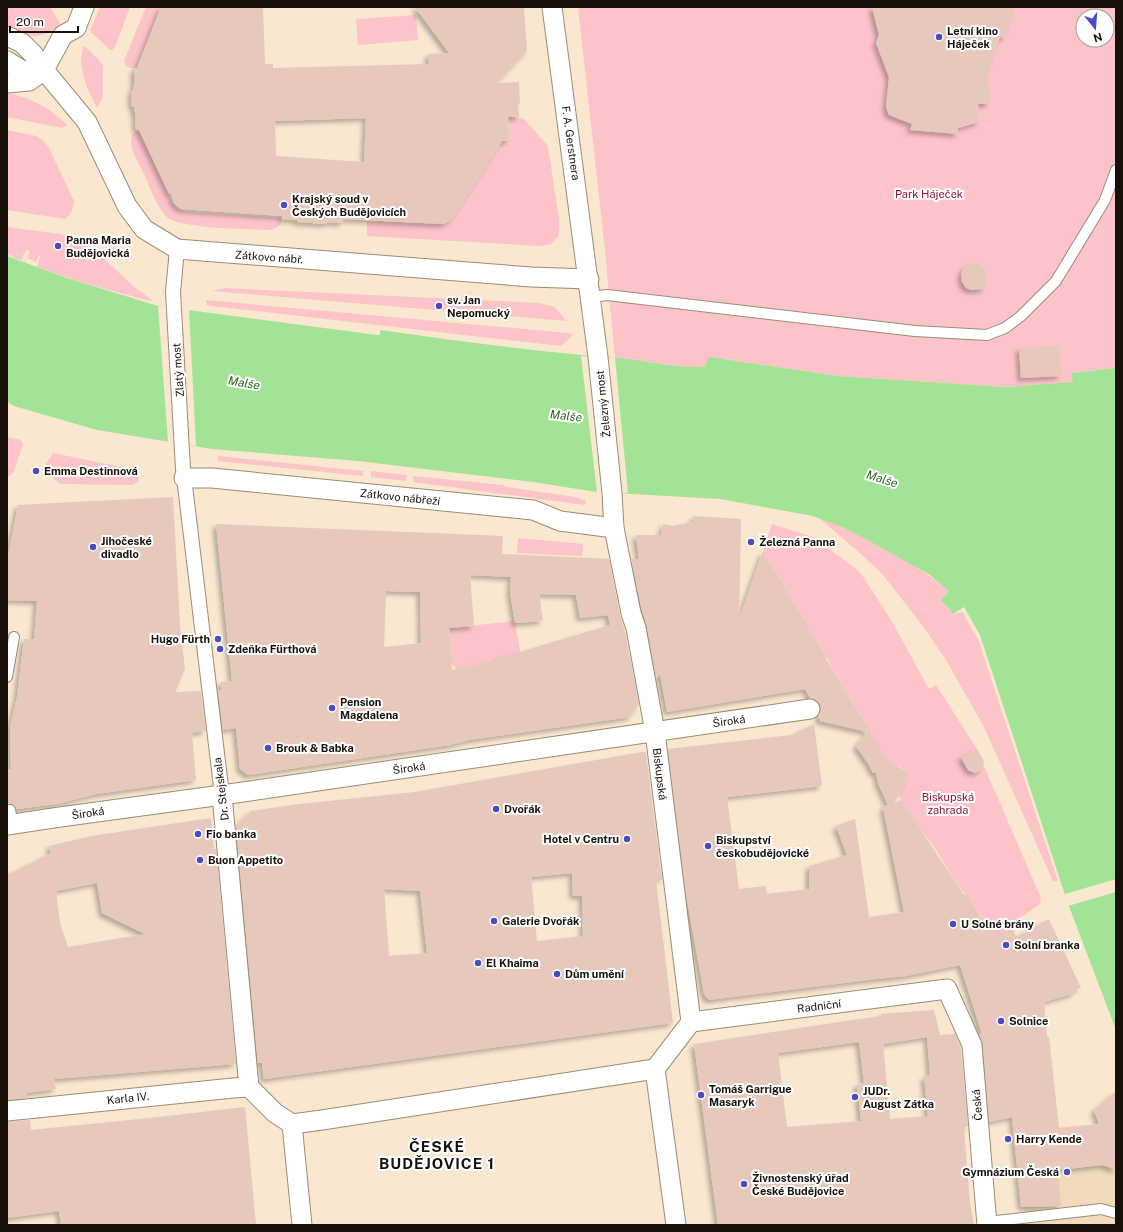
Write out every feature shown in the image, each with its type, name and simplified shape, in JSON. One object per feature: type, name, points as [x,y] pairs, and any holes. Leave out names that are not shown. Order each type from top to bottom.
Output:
[{"type":"street","points":[[7,83],[29,81],[44,70],[62,36],[76,28],[84,7]]},
{"type":"street","name":"F. A. Gerstnera","points":[[552,7],[590,288]]},
{"type":"street","name":"Zátkovo nábř.","points":[[7,36],[22,44],[33,54],[44,70],[87,122],[126,206],[144,229],[177,249],[531,276],[590,288]]},
{"type":"street","points":[[7,61],[23,71],[44,70]]},
{"type":"street","name":"Zlatý most","points":[[177,249],[173,292],[185,485]]},
{"type":"street","name":"Železný most","points":[[590,288],[612,493],[614,528]]},
{"type":"street","name":"Zátkovo nábřeží","points":[[185,485],[212,478],[533,510],[560,521],[614,528]]},
{"type":"street","name":"Dr. Stejskala","points":[[185,485],[222,795],[249,1087]]},
{"type":"street","name":"Biskupská","points":[[614,528],[631,613],[636,628],[655,732],[692,1022]]},
{"type":"street","name":"Široká","points":[[10,820],[65,816],[222,795],[810,709]]},
{"type":"street","name":"Radniční","points":[[692,1022],[947,989]]},
{"type":"street","name":"Česká","points":[[947,989],[972,1044],[987,1223]]},
{"type":"street","points":[[249,1087],[275,1113],[292,1124],[655,1070],[692,1022]]},
{"type":"street","points":[[655,1070],[676,1225]]},
{"type":"street","name":"Karla IV.","points":[[7,1111],[249,1087]]},
{"type":"street","points":[[292,1124],[302,1225]]},
{"type":"lane","points":[[590,288],[607,295],[915,331],[987,335],[1005,328],[1021,316],[1056,281],[1105,200],[1116,170]]},
{"type":"lane","points":[[7,677],[14,637]]},
{"type":"lane","points":[[987,1223],[1101,1209],[1116,1213]]},
{"type":"shaded area","name":"Gymnázium Česká","points":[[1050,1108],[1053,1128],[1116,1123],[1116,1225],[1026,1225],[1024,1207],[1021,1207],[1012,1117]]},
{"type":"green space","points":[[7,7],[50,7],[60,23],[50,32],[45,34],[36,36],[27,35],[7,25]]},
{"type":"green space","points":[[100,7],[130,7],[115,47],[112,50],[110,50],[90,31]]},
{"type":"green space","points":[[146,7],[161,7],[137,68],[131,68],[126,66],[124,61]]},
{"type":"green space","name":"Park Háječek","points":[[578,7],[1116,7],[1116,368],[1071,373],[1074,382],[1006,387],[837,376],[709,357],[704,367],[689,367],[615,358],[605,250]]},
{"type":"green space","points":[[416,15],[418,40],[358,45],[356,19]]},
{"type":"green space","points":[[84,46],[99,60],[103,66],[103,97],[97,108],[87,87],[82,71],[81,64]]},
{"type":"green space","points":[[7,93],[24,97],[40,104],[54,113],[67,125],[62,128],[7,117]]},
{"type":"green space","points":[[508,117],[523,118],[548,146],[559,220],[559,236],[551,244],[540,246],[367,236],[367,221],[430,224],[431,222],[440,225],[450,221],[502,141],[509,141]]},
{"type":"green space","points":[[7,130],[36,136],[48,146],[74,201],[72,211],[65,219],[7,210]]},
{"type":"green space","points":[[137,131],[140,132],[172,203],[178,209],[189,212],[281,218],[281,224],[272,230],[217,228],[186,224],[174,221],[167,217],[157,203],[132,150],[132,135]]},
{"type":"green space","points":[[7,227],[61,234],[81,242],[100,255],[132,285],[154,302],[84,283],[37,267],[41,255],[39,255],[36,262],[27,258],[30,251],[26,250],[21,261],[7,254]]},
{"type":"green space","points":[[225,288],[540,303],[555,307],[566,321],[212,291]]},
{"type":"green space","points":[[206,300],[568,333],[572,334],[572,336],[561,346],[212,306],[207,305]]},
{"type":"green space","points":[[7,437],[21,440],[23,445],[13,473],[9,476],[7,475]]},
{"type":"green space","points":[[53,453],[137,470],[139,475],[138,482],[132,485],[61,484],[42,470]]},
{"type":"green space","points":[[218,456],[363,471],[363,476],[218,461]]},
{"type":"green space","points":[[371,471],[407,475],[406,481],[371,477]]},
{"type":"green space","points":[[413,476],[503,485],[507,487],[575,497],[586,501],[585,505],[413,482]]},
{"type":"green space","points":[[819,518],[853,532],[887,549],[934,579],[949,591],[940,601],[947,606],[953,614],[962,612],[978,639],[1058,881],[1053,881],[984,727],[946,660],[922,625],[883,575]]},
{"type":"green space","name":"Biskupská zahrada","points":[[772,524],[813,537],[860,572],[891,620],[929,689],[936,685],[979,752],[973,751],[963,761],[968,770],[975,773],[982,769],[983,764],[1041,898],[1040,904],[1011,924],[1012,927],[994,936],[967,893],[965,894],[957,884],[936,850],[905,807],[897,791],[902,787],[907,778],[905,770],[902,768],[891,767],[763,551]]},
{"type":"green space","points":[[518,538],[583,544],[582,556],[517,553]]},
{"type":"green space","points":[[515,621],[526,687],[510,658],[490,660],[457,670],[451,663],[449,628]]},
{"type":"water","name":"Malše","points":[[7,256],[67,278],[158,306],[377,335],[380,335],[380,330],[498,346],[682,366],[704,367],[709,357],[837,376],[1006,387],[1073,382],[1071,373],[1116,368],[1116,1030],[1067,901],[980,635],[964,607],[953,614],[947,606],[940,601],[949,591],[930,575],[844,528],[813,516],[720,499],[597,492],[533,482],[358,461],[212,449],[97,430],[14,406],[7,402]]},
{"type":"pier","points":[[158,306],[189,309],[196,446],[168,442]]},
{"type":"pier","points":[[581,356],[615,358],[628,493],[597,492]]},
{"type":"pier","points":[[1116,879],[1116,892],[1068,906],[1065,894]]},
{"type":"building","points":[[161,7],[263,7],[265,64],[273,64],[273,68],[429,64],[428,54],[449,53],[415,7],[524,7],[527,51],[497,83],[519,82],[519,117],[508,117],[509,141],[502,141],[452,219],[444,224],[343,219],[342,223],[327,222],[327,224],[297,222],[297,220],[282,219],[282,216],[181,209],[174,203],[139,130],[136,130],[135,112],[134,107],[132,107],[131,92],[133,91],[134,86],[134,69],[137,68]],"holes":[[[366,118],[364,162],[276,156],[275,121]]]},
{"type":"building","points":[[872,7],[1015,7],[1004,38],[1000,37],[988,70],[989,104],[978,104],[979,122],[958,128],[958,134],[910,130],[912,124],[889,115],[886,107],[889,77],[876,43],[879,35]]},
{"type":"building","points":[[975,263],[982,266],[986,271],[987,279],[984,289],[972,290],[966,288],[962,282],[961,275],[963,269]]},
{"type":"building","points":[[1059,346],[1061,376],[1021,378],[1019,348]]},
{"type":"building","points":[[173,497],[180,626],[185,669],[175,692],[201,691],[206,731],[192,733],[196,780],[96,794],[57,804],[16,809],[12,804],[7,804],[7,770],[11,769],[10,727],[17,697],[24,639],[34,639],[37,601],[7,600],[7,561],[18,505]]},
{"type":"building","points":[[693,516],[741,519],[739,619],[763,551],[890,764],[903,769],[907,773],[907,780],[894,803],[901,800],[964,895],[967,893],[988,930],[990,929],[994,936],[1012,927],[1016,937],[1049,919],[1081,988],[1074,990],[1075,993],[1044,1002],[1059,1128],[1099,1124],[1094,1110],[1116,1091],[1116,1170],[1103,1165],[1058,1170],[1061,1206],[1021,1207],[1012,1117],[989,1122],[983,1044],[979,1034],[982,1034],[960,965],[906,976],[709,1000],[704,994],[686,894],[668,749],[792,735],[814,724],[822,786],[727,797],[739,889],[766,886],[767,894],[809,889],[809,866],[847,855],[836,826],[855,819],[869,917],[904,912],[883,807],[888,805],[878,783],[876,773],[873,773],[856,746],[868,732],[820,721],[818,716],[821,708],[819,703],[810,698],[805,689],[667,712],[660,674],[656,679],[647,626],[631,559],[639,559],[636,535],[661,535],[663,524],[673,526],[693,522]]},
{"type":"building","points":[[216,524],[503,536],[502,554],[609,559],[639,704],[630,717],[469,740],[450,745],[248,775],[240,769],[236,728],[223,730],[218,690],[221,690],[221,682],[232,681]],"holes":[[[470,575],[511,577],[510,592],[515,623],[543,621],[539,594],[576,595],[580,618],[608,615],[610,625],[475,665],[452,670],[449,628],[474,626]],[[386,591],[420,592],[421,643],[384,647]]]},
{"type":"building","points":[[977,749],[984,761],[982,769],[975,773],[968,770],[961,757]]},
{"type":"building","points":[[646,752],[662,880],[656,880],[673,1023],[264,1079],[262,1063],[258,1063],[236,827],[251,811],[300,804],[415,792]],"holes":[[[572,873],[573,896],[582,896],[583,936],[537,941],[531,877]],[[384,889],[420,891],[427,953],[389,956]]]},
{"type":"building","points":[[211,818],[214,850],[216,848],[236,1064],[54,1079],[56,1089],[27,1093],[27,1098],[7,1100],[7,875],[51,853],[49,846],[92,836]],"holes":[[[97,883],[102,913],[145,934],[68,947],[60,923],[56,891]]]},
{"type":"building","points":[[934,1010],[940,1035],[955,1034],[961,1048],[968,1126],[964,1127],[970,1203],[974,1225],[718,1225],[694,1044],[881,1016],[881,1014]],"holes":[[[927,1037],[930,1075],[924,1077],[928,1116],[890,1119],[883,1044]],[[859,1042],[864,1083],[857,1084],[861,1121],[787,1127],[778,1053]]]},
{"type":"building","points":[[245,1107],[256,1225],[61,1225],[59,1211],[7,1218],[7,1122],[30,1120],[31,1130]]},
{"type":"place","name":"Letní kino Háječek","points":[[939,37]]},
{"type":"place","name":"Krajský soud v Českých Budějovicích","points":[[284,205]]},
{"type":"place","name":"Panna Maria Budějovická","points":[[58,246]]},
{"type":"place","name":"sv. Jan Nepomucký","points":[[439,306]]},
{"type":"place","name":"Emma Destinnová","points":[[36,471]]},
{"type":"place","name":"Železná Panna","points":[[751,542]]},
{"type":"place","name":"Jihočeské divadlo","points":[[93,547]]},
{"type":"place","name":"Hugo Fürth","points":[[218,639]]},
{"type":"place","name":"Zdeňka Fürthová","points":[[220,649]]},
{"type":"place","name":"Pension Magdalena","points":[[332,708]]},
{"type":"place","name":"Brouk & Babka","points":[[268,748]]},
{"type":"place","name":"Dvořák","points":[[496,809]]},
{"type":"place","name":"Fio banka","points":[[198,834]]},
{"type":"place","name":"Hotel v Centru","points":[[627,839]]},
{"type":"place","name":"Biskupství českobudějovické","points":[[708,846]]},
{"type":"place","name":"Buon Appetito","points":[[200,860]]},
{"type":"place","name":"Galerie Dvořák","points":[[494,921]]},
{"type":"place","name":"U Solné brány","points":[[953,924]]},
{"type":"place","name":"Solní branka","points":[[1006,945]]},
{"type":"place","name":"El Khaima","points":[[478,963]]},
{"type":"place","name":"Dům umění","points":[[557,974]]},
{"type":"place","name":"Solnice","points":[[1001,1021]]},
{"type":"place","name":"Tomáš Garrigue Masaryk","points":[[701,1095]]},
{"type":"place","name":"JUDr. August Zátka","points":[[855,1097]]},
{"type":"place","name":"Harry Kende","points":[[1008,1139]]},
{"type":"place","name":"Gymnázium Česká","points":[[1067,1172]]},
{"type":"place","name":"Živnostenský úřad České Budějovice","points":[[744,1184]]},
{"type":"district","name":"ČESKÉ BUDĚJOVICE 1","points":[[437,1156]]}]
